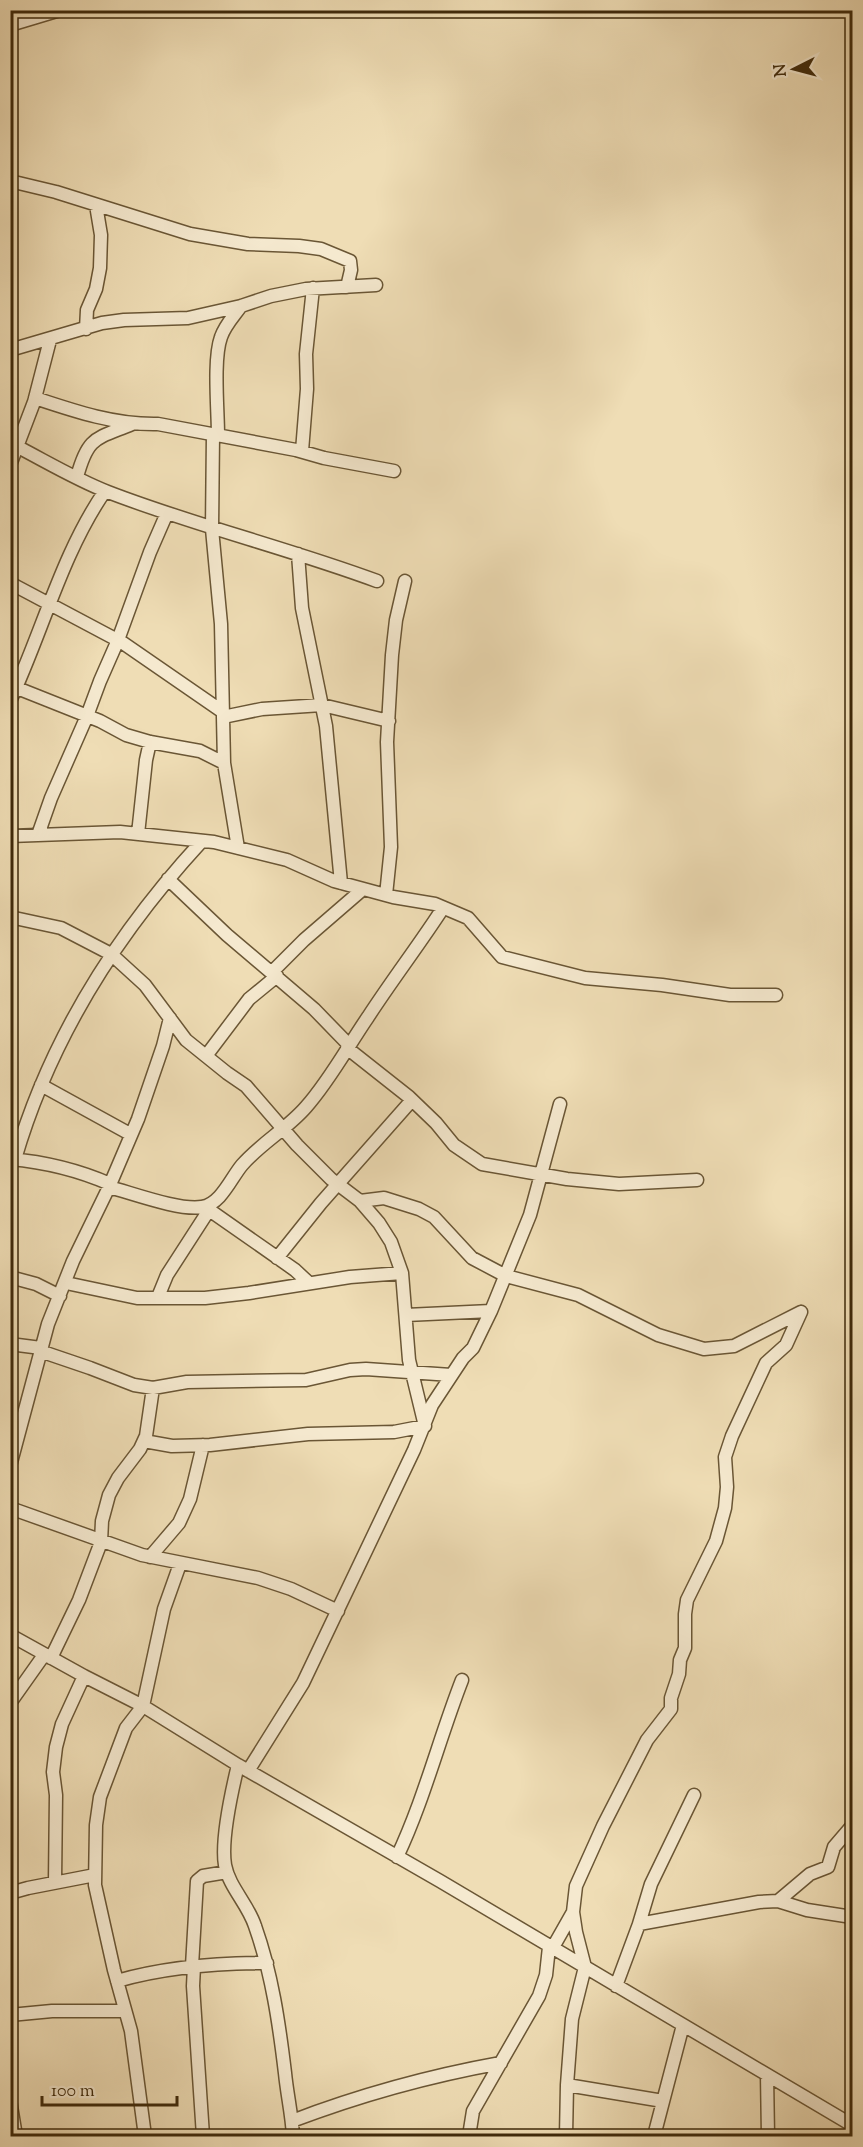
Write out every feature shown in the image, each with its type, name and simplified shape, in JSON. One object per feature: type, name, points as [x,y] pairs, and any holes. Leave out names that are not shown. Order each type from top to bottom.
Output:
[{"type":"street","points":[[10,26],[30,15],[60,10]]},
{"type":"street","points":[[10,181],[190,234],[248,244],[321,249],[350,261],[351,270],[347,287]]},
{"type":"street","points":[[86,329],[87,310],[96,290],[100,268],[101,235],[96,205]]},
{"type":"street","points":[[10,350],[102,323],[188,318],[241,306],[271,296],[313,288],[376,285]]},
{"type":"street","points":[[302,451],[307,389],[306,354],[313,288]]},
{"type":"street","points":[[238,848],[224,763],[221,624],[212,529],[218,353],[225,327],[241,306]]},
{"type":"street","points":[[10,465],[35,398],[50,340]]},
{"type":"street","points":[[35,398],[80,413],[133,423],[158,424],[394,471]]},
{"type":"street","points":[[77,477],[81,460],[95,439],[133,423]]},
{"type":"street","points":[[15,450],[105,491],[212,529],[298,554],[377,581]]},
{"type":"street","points":[[105,491],[91,511],[13,695],[87,716],[126,735],[200,751],[224,763]]},
{"type":"street","points":[[38,835],[167,513]]},
{"type":"street","points":[[298,554],[302,608],[326,726],[341,883]]},
{"type":"street","points":[[386,895],[391,847],[387,742],[392,655],[405,581]]},
{"type":"street","points":[[10,583],[118,640],[223,714],[322,705],[389,721]]},
{"type":"street","points":[[138,834],[150,742]]},
{"type":"street","points":[[10,836],[120,832],[202,841],[238,848],[287,860],[341,883],[443,908],[468,918],[502,957],[585,978],[662,985],[730,995],[776,995]]},
{"type":"street","points":[[202,841],[168,879],[111,954],[73,1018],[41,1084],[13,1159],[68,1169],[88,1175],[109,1186],[178,1205],[207,1209],[309,1283]]},
{"type":"street","points":[[168,879],[213,923],[320,1015],[348,1047],[412,1100],[436,1123],[454,1145],[482,1164],[541,1175],[619,1184],[697,1180]]},
{"type":"street","points":[[206,1056],[249,999],[304,940],[363,889]]},
{"type":"street","points":[[158,1297],[166,1275],[207,1209],[225,1189],[242,1164],[282,1130],[310,1102],[443,908]]},
{"type":"street","points":[[10,917],[61,928],[111,954],[146,985],[186,1040],[246,1086],[282,1130],[338,1184],[360,1201],[379,1223],[392,1242],[402,1273],[409,1360],[425,1426]]},
{"type":"street","points":[[10,1466],[40,1350],[73,1261],[109,1186],[130,1134],[159,1056],[170,1018]]},
{"type":"street","points":[[41,1084],[130,1134]]},
{"type":"street","points":[[277,1258],[412,1100]]},
{"type":"street","points":[[293,2136],[277,2007],[267,1963],[255,1923],[227,1872],[224,1848],[232,1791],[243,1768],[303,1683],[425,1426],[432,1405],[451,1375],[473,1348],[491,1311],[530,1215],[560,1104]]},
{"type":"street","points":[[360,1201],[384,1198],[418,1209],[434,1217],[472,1258],[506,1276],[578,1295],[658,1335],[704,1349],[734,1346],[801,1312],[786,1345],[766,1363],[732,1436],[725,1457],[727,1487],[725,1508],[716,1541],[687,1600],[685,1648],[670,1698],[671,1709],[647,1740],[603,1826],[576,1886],[573,1912],[585,1967],[572,2019],[566,2136]]},
{"type":"street","points":[[66,1283],[137,1298],[205,1298],[350,1277],[402,1273]]},
{"type":"street","points":[[10,1277],[36,1284],[60,1296]]},
{"type":"street","points":[[406,1315],[491,1311]]},
{"type":"street","points":[[10,1344],[40,1350],[134,1385],[153,1388],[187,1382],[306,1380],[366,1368],[451,1375]]},
{"type":"street","points":[[10,1703],[48,1656],[78,1600],[101,1542],[102,1521],[109,1495],[117,1478],[144,1441],[153,1388]]},
{"type":"street","points":[[144,1441],[172,1446],[203,1445],[308,1434],[394,1431],[425,1426]]},
{"type":"street","points":[[150,1557],[179,1523],[190,1499],[203,1445]]},
{"type":"street","points":[[10,1508],[101,1542],[150,1557],[258,1578],[291,1589],[338,1611]]},
{"type":"street","points":[[145,2136],[131,2031],[100,1911],[95,1875],[96,1825],[100,1797],[126,1728],[142,1706],[164,1609],[180,1564]]},
{"type":"street","points":[[10,1635],[142,1706],[243,1768],[852,2125]]},
{"type":"street","points":[[55,1882],[56,1795],[53,1772],[56,1747],[71,1701],[84,1676]]},
{"type":"street","points":[[397,1857],[420,1803],[438,1743],[462,1680]]},
{"type":"street","points":[[616,1986],[651,1884],[693,1795]]},
{"type":"street","points":[[778,1901],[810,1874],[828,1867],[834,1847],[852,1826]]},
{"type":"street","points":[[203,2136],[193,1986],[197,1881],[203,1876],[227,1872]]},
{"type":"street","points":[[10,1893],[95,1875]]},
{"type":"street","points":[[639,1924],[759,1902],[778,1901],[807,1910],[852,1917]]},
{"type":"street","points":[[468,2136],[473,2111],[539,1996],[546,1975],[550,1948],[573,1912]]},
{"type":"street","points":[[117,1981],[141,1974],[193,1966],[267,1963]]},
{"type":"street","points":[[10,2015],[52,2011],[125,2011]]},
{"type":"street","points":[[654,2136],[683,2025]]},
{"type":"street","points":[[292,2121],[325,2108],[445,2073],[501,2063]]},
{"type":"street","points":[[767,2074],[768,2136]]},
{"type":"street","points":[[567,2085],[663,2101]]},
{"type":"street","points":[[10,2100],[16,2136]]}]
